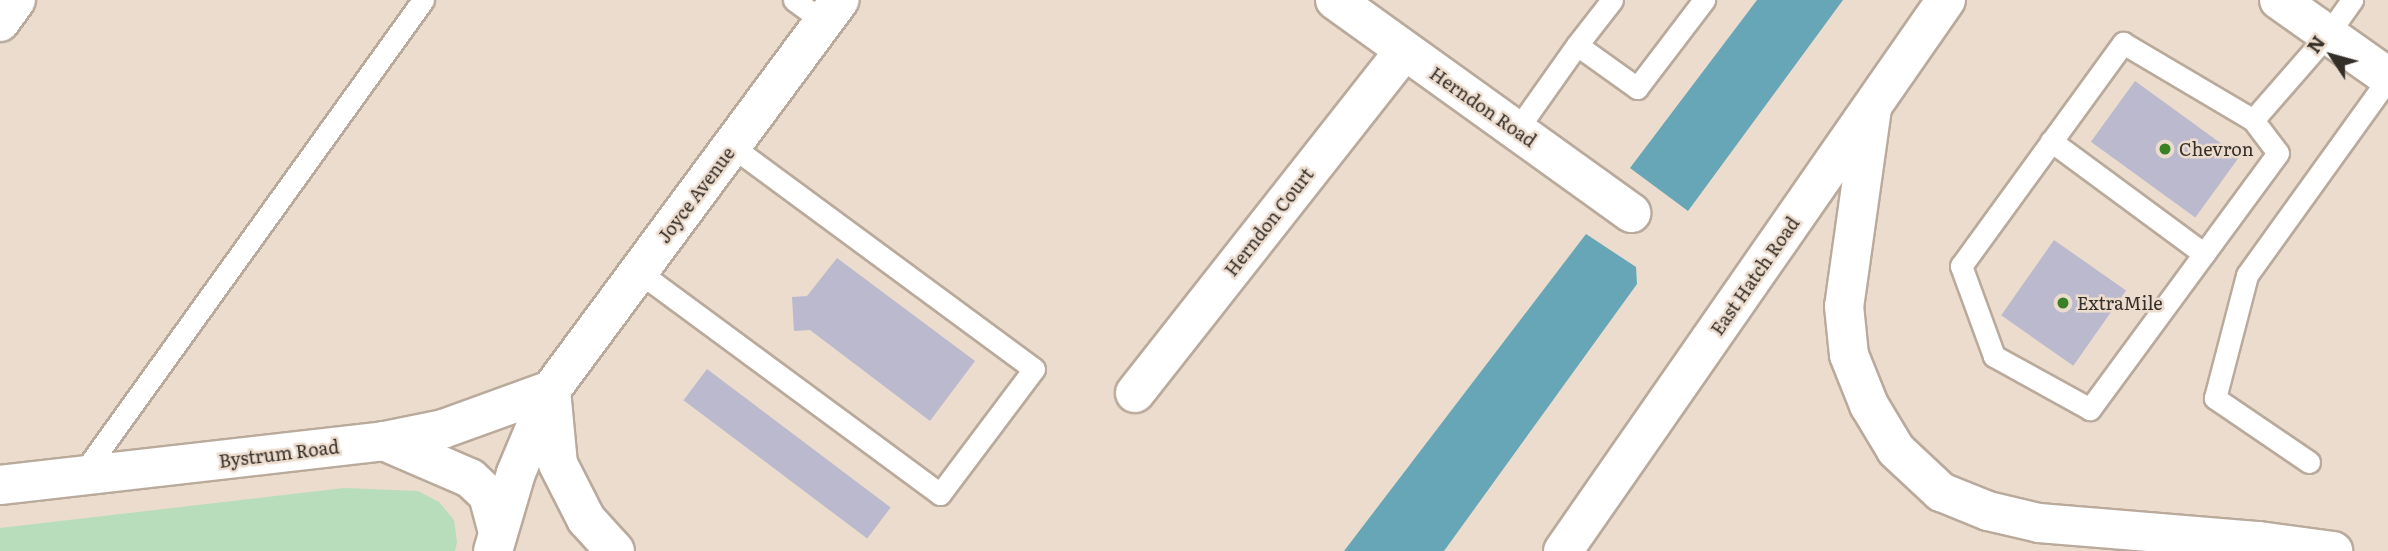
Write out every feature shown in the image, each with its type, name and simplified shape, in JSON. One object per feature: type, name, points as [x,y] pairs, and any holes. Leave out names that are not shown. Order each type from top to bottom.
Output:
[{"type":"main road","points":[[0,22],[16,0]]},
{"type":"main road","name":"Herndon Road","points":[[1335,0],[1631,213]]},
{"type":"main road","name":"East Hatch Road","points":[[1563,551],[1946,0]]},
{"type":"main road","points":[[2279,0],[2388,78]]},
{"type":"main road","name":"Joyce Avenue","points":[[495,540],[516,473],[551,390],[732,146],[820,7]]},
{"type":"main road","name":"Herndon Court","points":[[1135,393],[1404,51]]},
{"type":"main road","points":[[1872,108],[1844,306],[1849,355],[1869,405],[1896,450],[1941,492],[1988,511],[2013,517],[2039,523],[2259,541],[2333,551]]},
{"type":"main road","points":[[551,390],[558,464],[586,519],[615,551]]},
{"type":"main road","name":"Bystrum Road","points":[[0,485],[384,441],[443,429],[551,390]]},
{"type":"main road","points":[[384,441],[470,478],[488,495],[495,540]]},
{"type":"lane","points":[[81,476],[423,0]]},
{"type":"lane","points":[[1516,131],[1612,0]]},
{"type":"lane","points":[[1577,46],[1637,88],[1704,0]]},
{"type":"lane","points":[[2252,120],[2328,34],[2352,0]]},
{"type":"lane","points":[[2123,43],[2252,120],[2278,153],[2090,409],[1994,356],[1961,266],[2123,43]]},
{"type":"lane","points":[[2309,462],[2215,398],[2247,275],[2388,78]]},
{"type":"lane","points":[[2051,141],[2204,254]]},
{"type":"lane","points":[[639,272],[940,494],[1034,369],[732,146]]},
{"type":"green space","points":[[344,488],[418,491],[439,502],[454,520],[457,542],[455,551],[0,551],[0,528]]},
{"type":"water","points":[[1757,0],[1843,0],[1688,211],[1630,168]]},
{"type":"water","points":[[1586,234],[1636,267],[1637,284],[1444,551],[1344,551]]},
{"type":"building","name":"Chevron","points":[[2135,81],[2239,157],[2195,218],[2091,142]]},
{"type":"building","name":"ExtraMile","points":[[2054,240],[2126,290],[2073,366],[2001,315]]},
{"type":"building","points":[[837,258],[975,361],[930,421],[810,330],[794,331],[792,297],[807,296]]},
{"type":"building","points":[[707,369],[891,507],[867,539],[684,400]]},
{"type":"place","name":"Chevron","points":[[2165,149]]},
{"type":"place","name":"ExtraMile","points":[[2063,303]]}]
